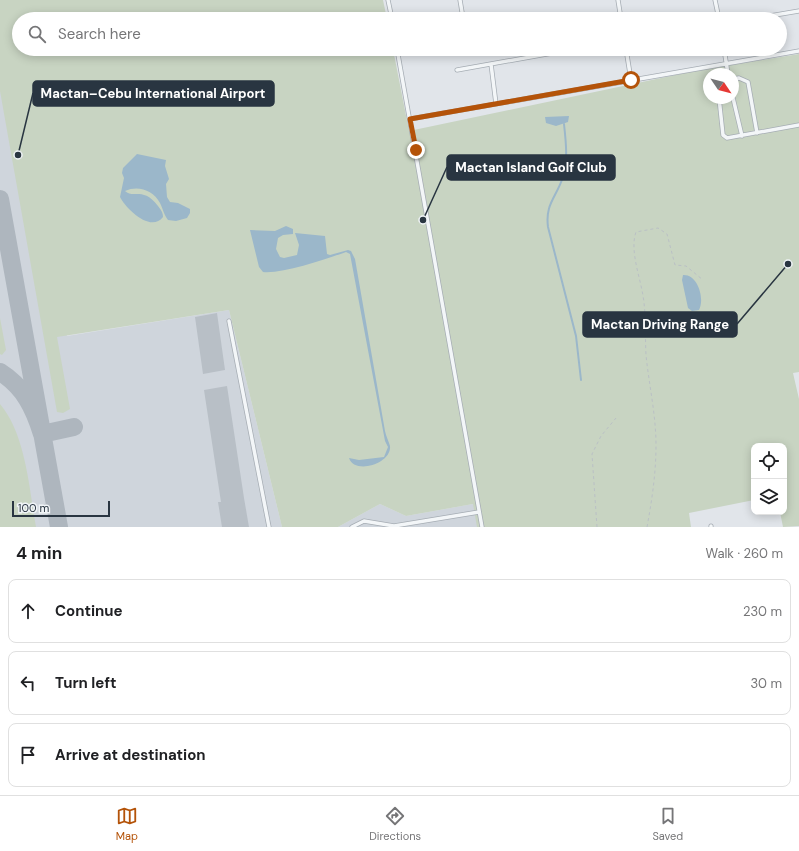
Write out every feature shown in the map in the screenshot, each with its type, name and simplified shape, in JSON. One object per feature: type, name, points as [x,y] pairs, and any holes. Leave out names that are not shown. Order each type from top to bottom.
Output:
[{"type":"lane","points":[[388,0],[391,12]]},
{"type":"lane","points":[[460,0],[462,12]]},
{"type":"lane","points":[[618,0],[620,12]]},
{"type":"lane","points":[[715,0],[718,12]]},
{"type":"lane","points":[[787,13],[799,11]]},
{"type":"lane","points":[[787,53],[799,51]]},
{"type":"lane","points":[[398,56],[482,527]]},
{"type":"lane","points":[[457,70],[536,56]]},
{"type":"lane","points":[[627,56],[631,80]]},
{"type":"lane","points":[[725,56],[727,68]]},
{"type":"lane","points":[[410,119],[771,56]]},
{"type":"lane","points":[[491,64],[496,104]]},
{"type":"lane","points":[[739,78],[748,82],[757,133]]},
{"type":"lane","points":[[720,104],[723,135],[727,138],[799,125]]},
{"type":"lane","points":[[734,104],[742,136]]},
{"type":"lane","points":[[229,321],[269,527]]},
{"type":"lane","points":[[352,527],[364,521],[394,526],[479,512]]},
{"type":"path","points":[[647,527],[654,483],[656,446],[655,420],[646,355],[642,282],[634,256],[634,239],[636,232],[658,228],[667,234],[675,266],[686,266],[703,280]]},
{"type":"path","points":[[596,527],[592,454],[601,436],[616,418]]},
{"type":"shaded area","points":[[0,0],[8,0],[12,23],[12,56],[18,56],[67,336],[229,310],[282,527],[0,527]]},
{"type":"shaded area","points":[[380,504],[406,516],[473,504],[493,527],[338,527]]},
{"type":"green space","points":[[0,0],[383,0],[386,12],[12,12],[12,56],[394,56],[409,131],[703,69],[703,104],[739,104],[739,68],[712,68],[799,54],[799,372],[793,373],[799,399],[799,526],[783,527],[781,515],[787,515],[787,443],[751,443],[751,501],[689,513],[691,527],[477,527],[473,504],[406,516],[380,504],[338,527],[282,527],[229,310],[57,337],[70,409],[63,413],[57,412],[0,91]]},
{"type":"green space","points":[[0,318],[6,350],[2,355],[0,354]]},
{"type":"green space","points":[[0,404],[16,431],[21,446],[36,527],[0,527]]},
{"type":"water","points":[[569,116],[568,122],[556,126],[546,123],[545,117]]},
{"type":"water","points":[[137,154],[166,160],[165,166],[169,179],[166,184],[167,197],[170,202],[178,203],[190,209],[190,213],[187,218],[176,221],[168,220],[157,199],[145,190],[130,189],[125,191],[131,194],[148,196],[153,200],[163,214],[163,217],[158,221],[152,222],[139,218],[123,202],[120,197],[124,178],[122,173],[123,168]]},
{"type":"water","points":[[286,226],[293,229],[293,234],[283,235],[278,238],[276,249],[280,257],[284,258],[297,255],[299,245],[295,233],[325,236],[327,254],[330,255],[348,250],[351,251],[355,259],[385,431],[390,446],[389,452],[385,458],[372,465],[358,466],[352,463],[349,458],[359,460],[384,457],[388,447],[385,441],[350,254],[346,252],[282,271],[263,272],[259,267],[250,230],[275,231]]},
{"type":"water","points":[[683,275],[693,278],[699,288],[701,294],[701,305],[699,310],[692,311],[688,308],[682,280]]},
{"type":"building","points":[[217,313],[225,370],[203,374],[195,317]]},
{"type":"building","points":[[227,386],[249,527],[222,527],[218,502],[221,502],[204,390]]},
{"type":"waterway","points":[[564,124],[566,151],[565,171],[552,201],[547,219],[576,336],[581,380]]},
{"type":"taxiway","points":[[0,199],[59,527]]},
{"type":"taxiway","points":[[0,372],[16,384],[22,391],[32,407],[42,434],[74,427]]},
{"type":"place","name":"Mactan–Cebu International Airport","points":[[18,155]]},
{"type":"place","name":"Mactan Island Golf Club","points":[[423,220]]},
{"type":"place","name":"Mactan Driving Range","points":[[788,264]]},
{"type":"route","points":[[416,150],[410,119],[631,80]]}]
